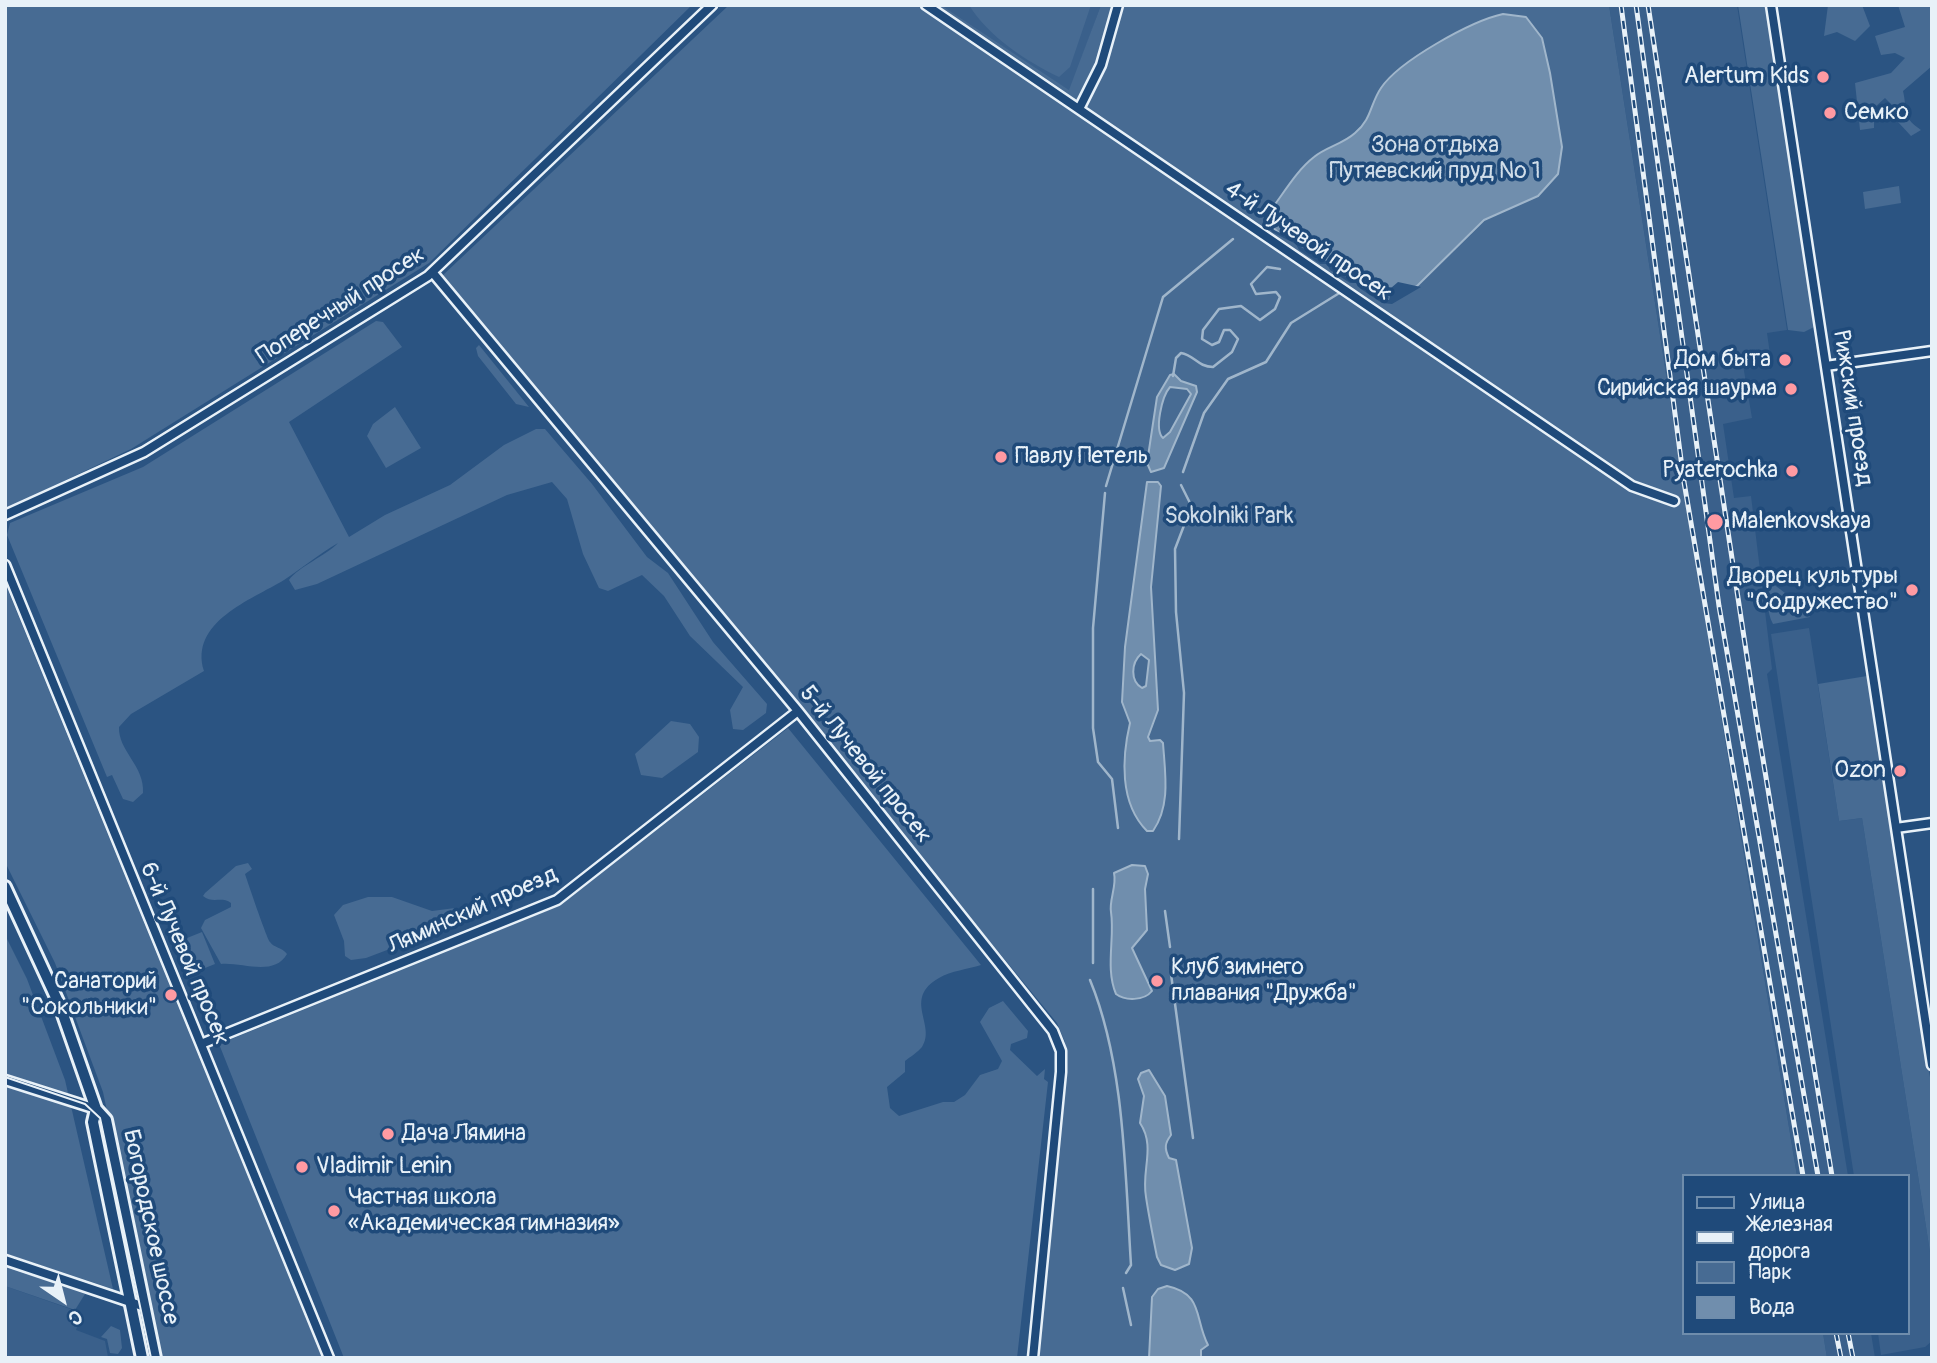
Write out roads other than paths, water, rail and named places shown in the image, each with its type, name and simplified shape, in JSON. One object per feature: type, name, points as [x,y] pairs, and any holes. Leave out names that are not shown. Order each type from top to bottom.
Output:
[{"type":"main road","name":"Богородское шоссе","points":[[5,887],[60,1006],[96,1109],[106,1120],[155,1358]]},
{"type":"main road","name":"Богородское шоссе","points":[[96,1109],[93,1122],[142,1358]]},
{"type":"street","name":"Поперечный просек","points":[[5,515],[144,452],[433,273],[712,5]]},
{"type":"street","name":"4-й Лучевой просек","points":[[926,5],[1632,486],[1674,501]]},
{"type":"street","points":[[1079,109],[1101,65],[1118,5]]},
{"type":"street","name":"Рижский проезд","points":[[1771,5],[1932,1065]]},
{"type":"street","name":"5-й Лучевой просек","points":[[433,273],[798,711],[1042,1014],[1061,1051],[1033,1358]]},
{"type":"street","points":[[1826,366],[1932,351]]},
{"type":"street","name":"6-й Лучевой просек","points":[[5,565],[329,1358]]},
{"type":"street","name":"Ляминский проезд","points":[[201,1044],[557,900],[798,711]]},
{"type":"street","points":[[1896,828],[1932,823]]},
{"type":"street","points":[[5,1080],[96,1109]]},
{"type":"street","points":[[5,1260],[145,1307]]},
{"type":"water","points":[[1503,14],[1526,17],[1542,38],[1550,73],[1562,147],[1558,174],[1538,196],[1484,220],[1417,286],[1388,301],[1272,227],[1270,223],[1273,216],[1270,211],[1296,175],[1314,157],[1361,128],[1377,94],[1390,77],[1437,43]]},
{"type":"water","points":[[1174,374],[1181,381],[1196,386],[1197,392],[1164,468],[1151,472],[1147,463],[1157,397],[1170,375]],"holes":[[[1170,387],[1187,389],[1191,394],[1170,432],[1163,438],[1159,421],[1167,391]]]},
{"type":"water","points":[[1147,482],[1158,482],[1161,486],[1151,587],[1158,710],[1148,737],[1150,741],[1160,740],[1163,743],[1166,788],[1159,821],[1153,831],[1147,831],[1138,820],[1127,793],[1124,765],[1130,723],[1122,702],[1125,647]],"holes":[[[1141,654],[1149,660],[1146,686],[1142,688],[1135,681],[1134,667]]]},
{"type":"water","points":[[1132,865],[1145,866],[1148,874],[1145,889],[1147,930],[1132,948],[1152,991],[1144,997],[1134,999],[1116,994],[1111,974],[1114,873]]},
{"type":"water","points":[[1149,1070],[1165,1096],[1171,1135],[1166,1143],[1166,1151],[1169,1158],[1176,1160],[1192,1248],[1189,1264],[1175,1270],[1161,1265],[1157,1257],[1146,1197],[1148,1150],[1145,1132],[1140,1123],[1144,1096],[1138,1079],[1141,1073]]},
{"type":"water","points":[[1167,1286],[1179,1290],[1193,1301],[1208,1345],[1201,1350],[1201,1358],[1149,1358],[1152,1297],[1158,1289]]},
{"type":"waterway","points":[[1106,486],[1163,297],[1233,239]]},
{"type":"waterway","points":[[1173,376],[1176,358],[1181,353],[1213,367],[1232,352],[1238,339],[1230,330],[1224,330],[1219,342],[1212,345],[1202,339],[1203,330],[1219,309],[1241,306],[1260,320],[1275,309],[1280,297],[1276,292],[1256,294],[1251,284],[1267,267],[1280,269]]},
{"type":"waterway","points":[[1183,472],[1204,413],[1228,379],[1266,362],[1291,323],[1341,292]]},
{"type":"waterway","points":[[1181,485],[1191,505]]},
{"type":"waterway","points":[[1105,493],[1093,628],[1093,728],[1098,762],[1112,779],[1118,828]]},
{"type":"waterway","points":[[1179,839],[1184,693],[1176,612],[1175,549],[1188,515]]},
{"type":"waterway","points":[[1093,889],[1093,963]]},
{"type":"waterway","points":[[1165,911],[1170,947]]},
{"type":"waterway","points":[[1171,974],[1193,1138]]},
{"type":"waterway","points":[[1090,980],[1102,1013],[1117,1083],[1125,1157],[1131,1265],[1126,1273]]},
{"type":"waterway","points":[[1123,1288],[1131,1325]]},
{"type":"tram line","points":[[5,1077],[85,1104],[100,1118],[151,1358]]},
{"type":"railway","points":[[1621,5],[1684,482],[1803,1174]]},
{"type":"railway","points":[[1636,5],[1719,606],[1818,1174]]},
{"type":"railway","points":[[1648,5],[1757,723],[1832,1174]]},
{"type":"railway","points":[[1836,1335],[1841,1358]]},
{"type":"railway","points":[[1848,1335],[1853,1358]]},
{"type":"place","name":"Alertum Kids","points":[[1823,77]]},
{"type":"place","name":"Семко","points":[[1830,113]]},
{"type":"place","name":"Дом быта","points":[[1785,360]]},
{"type":"place","name":"Сирийская шаурма","points":[[1791,389]]},
{"type":"place","name":"Павлу Петель","points":[[1001,457]]},
{"type":"place","name":"Pyaterochka","points":[[1792,471]]},
{"type":"place","name":"Malenkovskaya","points":[[1715,522]]},
{"type":"place","name":"Дворец культуры \"Содружество\"","points":[[1912,590]]},
{"type":"place","name":"Ozon","points":[[1900,771]]},
{"type":"place","name":"Клуб зимнего плавания \"Дружба\"","points":[[1157,981]]},
{"type":"place","name":"Санаторий \"Сокольники\"","points":[[171,995]]},
{"type":"place","name":"Дача Лямина","points":[[388,1134]]},
{"type":"place","name":"Vladimir Lenin","points":[[302,1167]]},
{"type":"place","name":"Частная школа «Академическая гимназия»","points":[[334,1211]]},
{"type":"park label","name":"Зона отдыха Путяевский пруд № 1","points":[[1435,159]]},
{"type":"park label","name":"Sokolniki Park","points":[[1229,517]]}]
